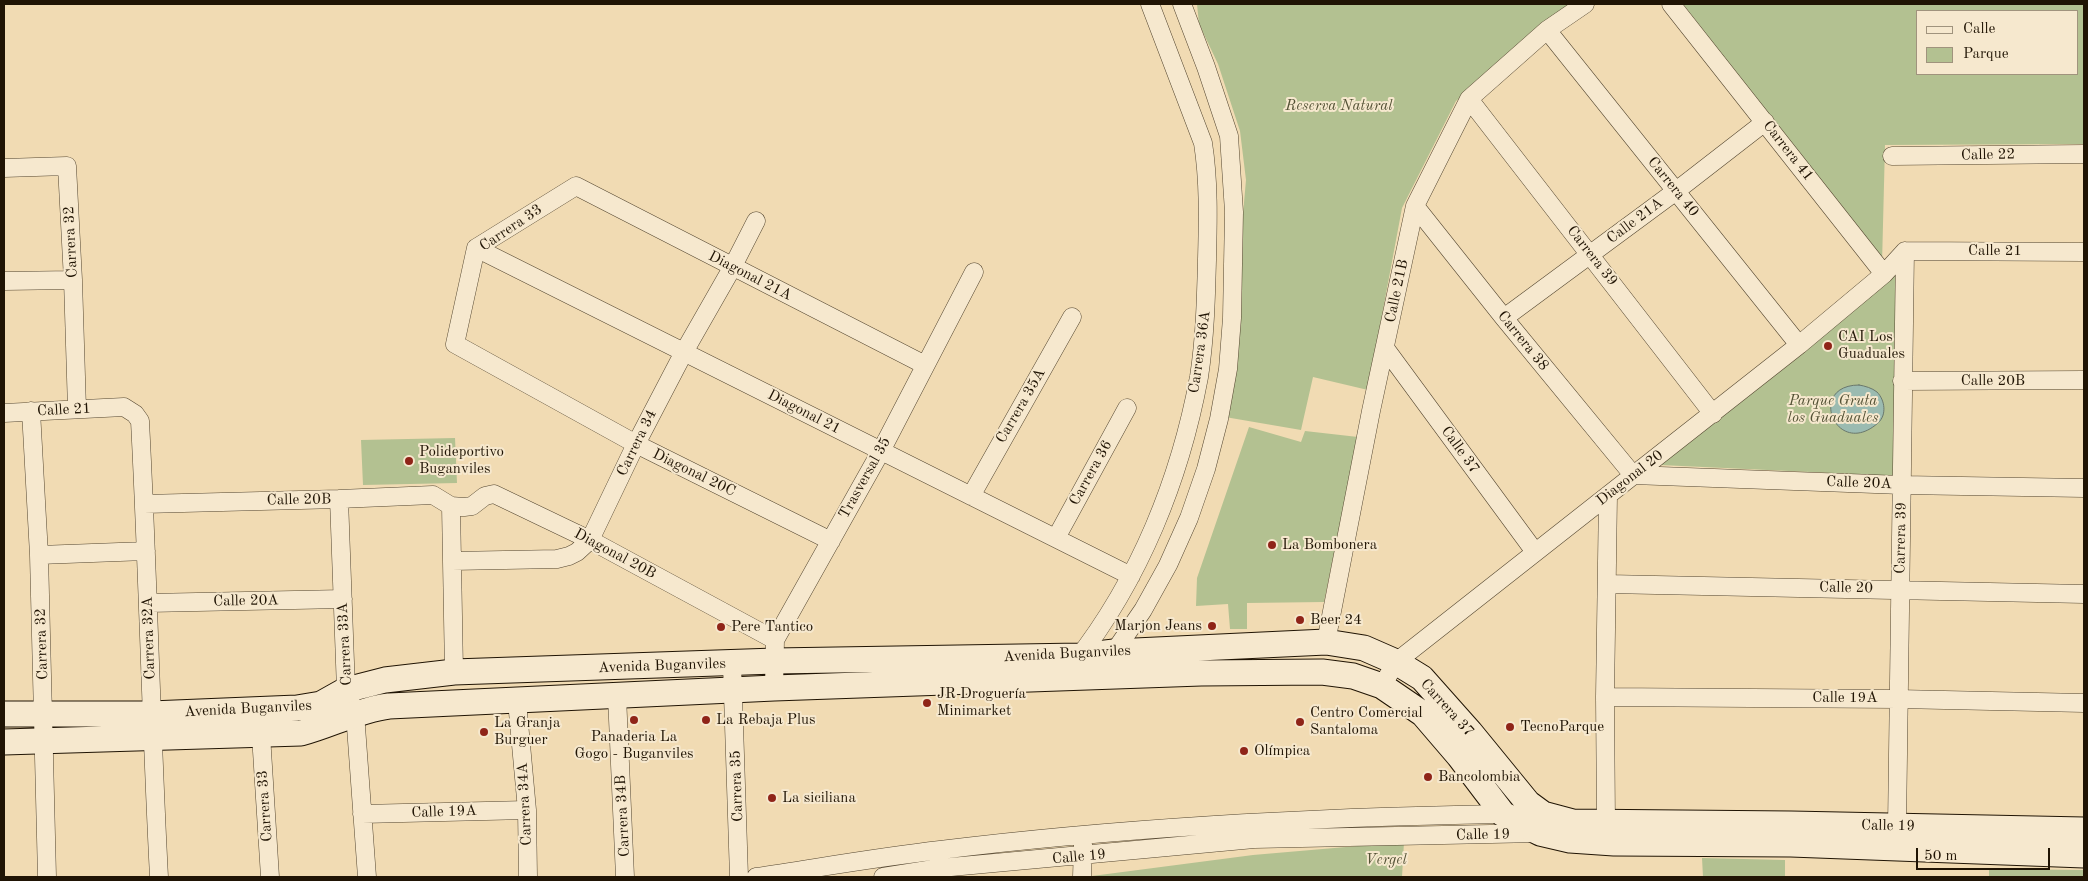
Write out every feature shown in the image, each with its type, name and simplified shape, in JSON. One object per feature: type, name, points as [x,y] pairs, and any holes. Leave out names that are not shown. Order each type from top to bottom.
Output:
[{"type":"main road","name":"Avenida Buganviles","points":[[4,742],[44,742],[152,725],[297,708],[321,704],[346,690],[385,680],[454,672],[732,664],[775,651],[1080,656],[1114,652],[1326,642]]},
{"type":"main road","name":"Carrera 37","points":[[1326,642],[1364,648],[1396,662],[1422,678],[1470,732],[1528,803],[1542,824]]},
{"type":"main road","name":"Avenida Buganviles","points":[[4,714],[44,714],[261,735],[301,733],[325,726],[355,713],[389,706],[734,689],[1201,673],[1322,672]]},
{"type":"main road","name":"Carrera 37","points":[[1322,672],[1353,676],[1382,686],[1423,714],[1459,756],[1503,814],[1542,824]]},
{"type":"main road","name":"Calle 19","points":[[1542,824],[1573,822],[2084,830]]},
{"type":"main road","name":"Calle 19","points":[[1542,824],[1570,840],[1801,845],[2084,855]]},
{"type":"street","name":"Carrera 36A","points":[[1062,679],[1107,616],[1131,576],[1161,512],[1184,444],[1199,375],[1206,305],[1208,233],[1206,163],[1203,143],[1150,4]]},
{"type":"street","name":"Carrera 36A","points":[[1094,677],[1143,610],[1168,565],[1189,518],[1206,470],[1219,420],[1228,369],[1232,318],[1234,212],[1229,136],[1206,66],[1182,4]]},
{"type":"street","name":"Calle 21B","points":[[1326,642],[1415,206],[1469,99],[1547,30],[1585,4]]},
{"type":"street","name":"Carrera 41","points":[[1671,4],[1884,274]]},
{"type":"street","name":"Carrera 40","points":[[1547,30],[1800,345]]},
{"type":"street","name":"Carrera 39","points":[[1469,99],[1591,254],[1713,414]]},
{"type":"street","name":"Calle 21A","points":[[1504,318],[1676,191],[1765,122]]},
{"type":"street","name":"Calle 22","points":[[1892,156],[2084,154]]},
{"type":"street","name":"Carrera 32","points":[[4,168],[67,166],[77,409]]},
{"type":"street","name":"Carrera 33","points":[[455,344],[476,248],[576,186]]},
{"type":"street","name":"Diagonal 21A","points":[[576,186],[732,268],[925,365]]},
{"type":"street","name":"Carrera 38","points":[[1415,206],[1504,318],[1633,474]]},
{"type":"street","name":"Carrera 34","points":[[452,561],[557,558],[569,556],[577,552],[590,540],[636,444],[756,221]]},
{"type":"street","name":"Diagonal 21","points":[[476,248],[1131,576]]},
{"type":"street","name":"Carrera 39","points":[[1897,826],[1905,250]]},
{"type":"street","points":[[1884,274],[1905,250]]},
{"type":"street","name":"Calle 21","points":[[1905,250],[2084,252]]},
{"type":"street","name":"Trasversal 35","points":[[774,688],[775,651],[831,541],[974,272]]},
{"type":"street","name":"Diagonal 20","points":[[1382,686],[1396,662],[1633,474],[1800,345],[1884,274]]},
{"type":"street","points":[[4,281],[73,280]]},
{"type":"street","name":"Carrera 35A","points":[[971,496],[1072,316]]},
{"type":"street","name":"Diagonal 20C","points":[[455,344],[636,444],[831,541]]},
{"type":"street","name":"Calle 37","points":[[1385,348],[1535,552]]},
{"type":"street","name":"Calle 20B","points":[[1902,381],[2084,380]]},
{"type":"street","name":"Calle 21","points":[[4,413],[124,407]]},
{"type":"street","name":"Carrera 32A","points":[[124,407],[135,414],[140,421],[159,877]]},
{"type":"street","name":"Carrera 36","points":[[1056,538],[1127,408]]},
{"type":"street","name":"Carrera 32","points":[[31,412],[39,555],[47,877]]},
{"type":"street","name":"Calle 20A","points":[[1633,474],[1902,485],[2084,488]]},
{"type":"street","name":"Diagonal 20B","points":[[451,506],[472,506],[485,496],[494,494],[590,540],[775,651]]},
{"type":"street","name":"Calle 20B","points":[[144,504],[433,495],[451,506]]},
{"type":"street","points":[[1606,824],[1605,697],[1608,495]]},
{"type":"street","name":"Carrera 33A","points":[[339,499],[346,690],[355,713],[367,877]]},
{"type":"street","points":[[451,506],[454,672]]},
{"type":"street","points":[[39,555],[146,551]]},
{"type":"street","name":"Calle 20","points":[[1608,584],[2084,594]]},
{"type":"street","name":"Calle 20A","points":[[148,603],[343,599]]},
{"type":"street","name":"Carrera 35","points":[[732,664],[739,877]]},
{"type":"street","name":"Carrera 34B","points":[[617,696],[626,877]]},
{"type":"street","name":"Calle 19A","points":[[1605,697],[1898,699],[2084,703]]},
{"type":"street","name":"Carrera 34A","points":[[517,701],[527,810],[528,877]]},
{"type":"street","name":"Carrera 33","points":[[261,735],[270,877]]},
{"type":"street","name":"Calle 19A","points":[[362,814],[527,810]]},
{"type":"street","name":"Calle 19","points":[[756,877],[939,850],[1083,834],[1249,822],[1503,814]]},
{"type":"street","name":"Calle 19","points":[[883,877],[940,868],[1254,839],[1542,824]]},
{"type":"street","points":[[1082,877],[1083,834]]},
{"type":"green space","name":"Reserva Natural","points":[[1197,4],[1577,4],[1542,28],[1456,101],[1402,208],[1368,390],[1313,377],[1301,430],[1225,417],[1246,180],[1240,131],[1218,64],[1199,24]]},
{"type":"green space","points":[[1683,4],[2084,4],[2084,144],[1885,145],[1882,264]]},
{"type":"green space","name":"Parque Gruta los Guaduales","points":[[1898,271],[1896,476],[1660,465]]},
{"type":"green space","name":"La Bombonera","points":[[1249,427],[1301,442],[1305,431],[1358,437],[1324,602],[1247,603],[1247,629],[1230,629],[1228,604],[1196,606],[1197,578]]},
{"type":"green space","name":"Polideportivo Buganviles","points":[[455,438],[457,483],[363,485],[361,440]]},
{"type":"green space","name":"Vergel","points":[[1404,842],[1402,877],[1092,877],[1253,855]]},
{"type":"green space","points":[[1702,858],[1785,860],[1785,877],[1703,877]]},
{"type":"green space","points":[[1989,869],[2084,870],[2084,877],[1989,877]]},
{"type":"water","points":[[1859,385],[1873,389],[1880,395],[1884,412],[1878,423],[1863,432],[1850,433],[1840,427],[1833,418],[1831,407],[1834,396],[1843,388]]},
{"type":"place","name":"CAI Los Guaduales","points":[[1828,346]]},
{"type":"place","name":"Polideportivo Buganviles","points":[[409,461]]},
{"type":"place","name":"La Bombonera","points":[[1272,545]]},
{"type":"place","name":"Beer 24","points":[[1300,620]]},
{"type":"place","name":"Marjon Jeans","points":[[1212,626]]},
{"type":"place","name":"Pere Tantico","points":[[721,627]]},
{"type":"place","name":"JR Droguería Minimarket","points":[[927,703]]},
{"type":"place","name":"Panaderia La Gogo - Buganviles","points":[[634,720]]},
{"type":"place","name":"La Rebaja Plus","points":[[706,720]]},
{"type":"place","name":"Centro Comercial Santaloma","points":[[1300,722]]},
{"type":"place","name":"TecnoParque","points":[[1510,727]]},
{"type":"place","name":"La Granja Burguer","points":[[484,732]]},
{"type":"place","name":"Olímpica","points":[[1244,751]]},
{"type":"place","name":"Bancolombia","points":[[1428,777]]},
{"type":"place","name":"La siciliana","points":[[772,798]]}]
